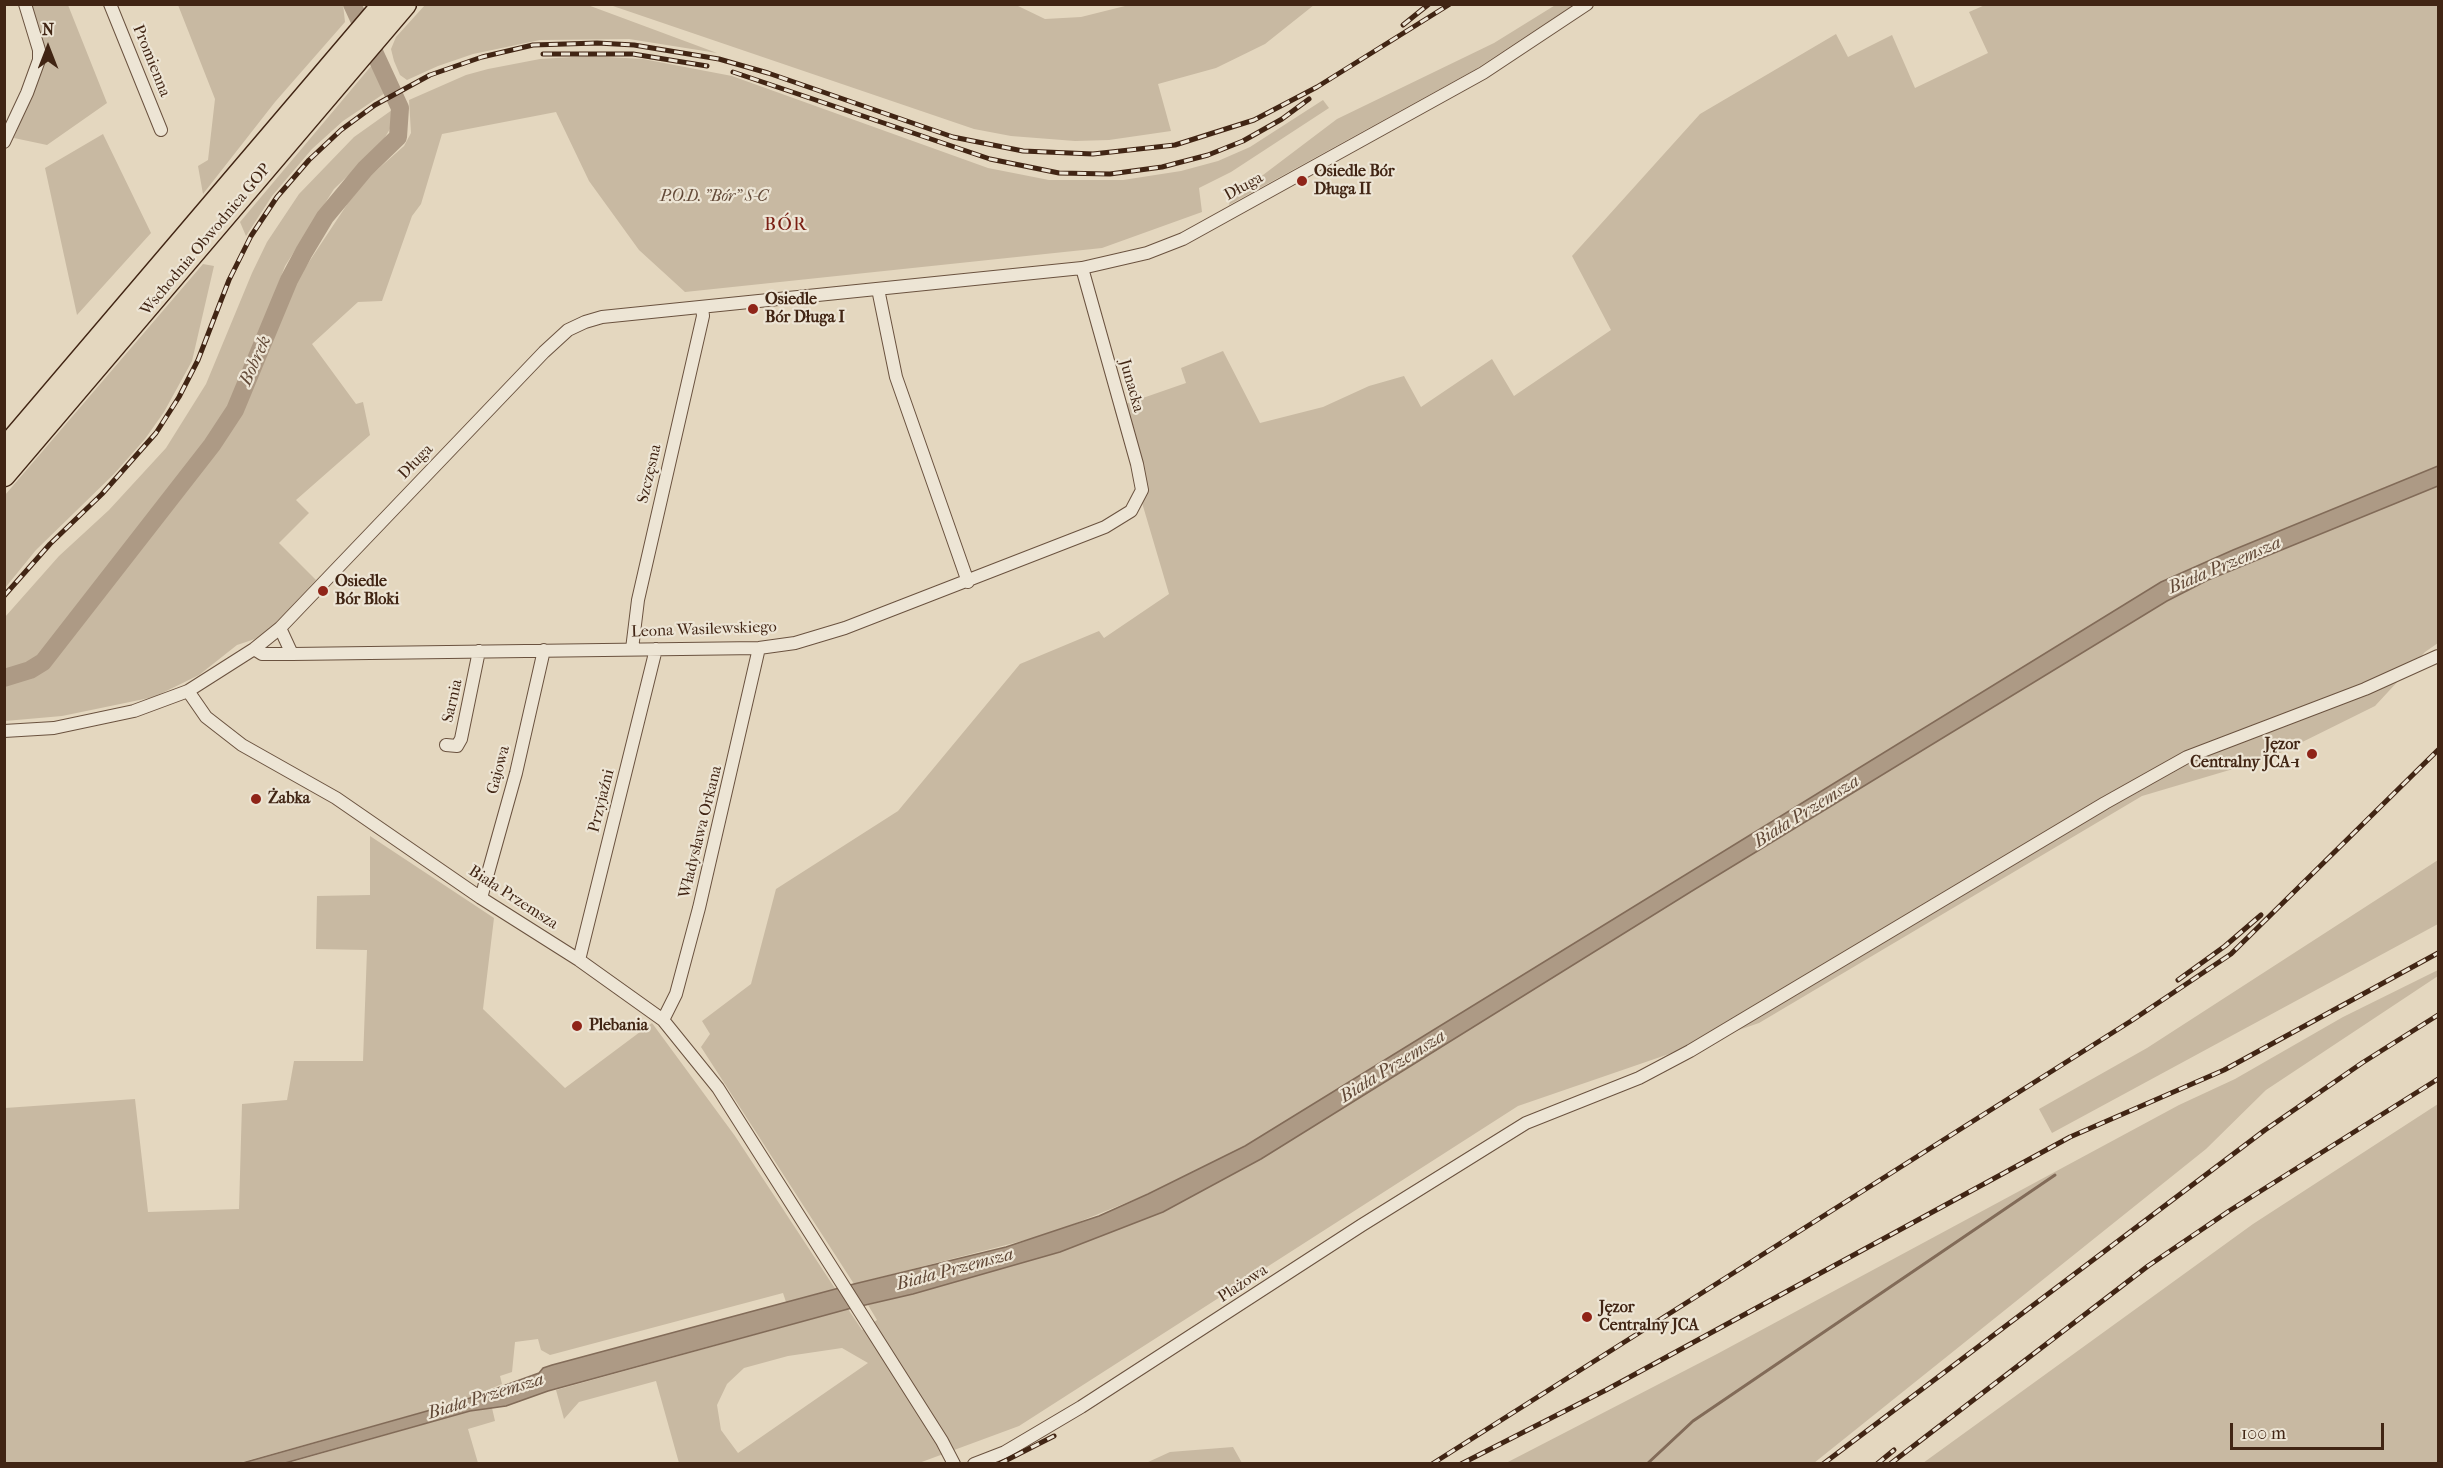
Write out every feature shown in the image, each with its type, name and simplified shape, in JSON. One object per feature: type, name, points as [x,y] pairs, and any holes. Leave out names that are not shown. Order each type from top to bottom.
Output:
[{"type":"highway","name":"Wschodnia Obwodnica GOP","points":[[4,475],[384,4]]},
{"type":"highway","name":"Wschodnia Obwodnica GOP","points":[[4,450],[158,284],[405,4]]},
{"type":"street","points":[[4,142],[27,93],[39,60],[38,43],[25,4]]},
{"type":"street","name":"Promienna","points":[[110,4],[161,130]]},
{"type":"street","name":"Długa","points":[[4,731],[54,728],[134,711],[188,691],[254,649],[280,628],[536,360],[568,330],[602,317],[1082,267],[1147,254],[1183,239],[1482,73],[1587,4]]},
{"type":"street","name":"Junacka","points":[[1082,267],[1137,464],[1142,490],[1131,511]]},
{"type":"street","points":[[878,289],[896,377],[968,582]]},
{"type":"street","name":"Szczęsna","points":[[632,649],[638,600],[703,316],[702,307]]},
{"type":"street","name":"Leona Wasilewskiego","points":[[254,649],[262,654],[292,654],[759,648],[819,637],[968,582],[1105,527],[1131,511]]},
{"type":"street","points":[[280,628],[292,648],[292,654]]},
{"type":"street","name":"Władysława Orkana","points":[[663,1020],[676,994],[699,908],[759,648]]},
{"type":"street","name":"Przyjaźni","points":[[579,960],[656,649]]},
{"type":"street","name":"Gajowa","points":[[481,898],[518,762],[544,650]]},
{"type":"street","name":"Sarnia","points":[[446,745],[457,746],[461,739],[479,651]]},
{"type":"street","name":"Plażowa","points":[[974,1464],[1005,1452],[1081,1407],[1526,1123],[1639,1078],[1690,1051],[2105,803],[2187,757],[2365,689],[2439,656]]},
{"type":"street","name":"Biała Przemsza","points":[[188,691],[206,717],[242,745],[336,798],[481,898],[579,960],[663,1020],[718,1088],[870,1325],[954,1464]]},
{"type":"green space","points":[[343,4],[345,22],[275,102],[203,194],[198,166],[208,160],[215,99],[178,5]]},
{"type":"green space","points":[[585,4],[717,53],[629,39],[540,40],[473,54],[407,80],[400,75],[394,61],[391,49],[396,37],[425,5]]},
{"type":"green space","points":[[1557,4],[1573,5],[1476,69],[1229,205],[1230,200],[1337,119],[1494,43]]},
{"type":"green space","points":[[27,5],[68,5],[107,103],[47,145],[14,138],[47,53]]},
{"type":"green space","points":[[610,5],[1016,5],[1045,19],[1081,17],[1129,5],[1314,5],[1265,44],[1216,68],[1158,84],[1171,131],[1109,140],[1075,141],[1011,136],[974,129]]},
{"type":"green space","points":[[1985,5],[2438,5],[2438,466],[2161,582],[1245,1146],[1148,1194],[1049,1234],[854,1284],[701,1047],[710,1034],[702,1021],[751,984],[776,889],[898,811],[1020,664],[1099,631],[1104,638],[1169,594],[1114,408],[1186,383],[1181,368],[1223,351],[1260,423],[1323,407],[1369,386],[1404,376],[1421,407],[1492,359],[1514,396],[1611,330],[1572,256],[1700,114],[1836,34],[1848,57],[1892,35],[1915,88],[1988,53],[1969,12]]},
{"type":"green space","name":"P.O.D. \"Bór\" S-C","points":[[589,56],[643,59],[732,76],[988,168],[1049,180],[1123,180],[1181,171],[1218,161],[1250,147],[1323,100],[1329,108],[1231,172],[1199,188],[1202,212],[1102,248],[685,292],[639,250],[589,181],[556,112],[442,134],[421,204],[412,216],[382,301],[358,302],[312,344],[356,404],[363,402],[370,435],[296,500],[309,513],[279,543],[316,580],[272,627],[255,639],[237,645],[199,675],[154,697],[62,716],[5,721],[5,617],[59,556],[109,510],[166,448],[206,384],[267,242],[299,194],[354,137],[392,110],[394,122],[381,144],[334,189],[285,266],[267,313],[279,322],[295,283],[348,203],[369,177],[404,146],[411,133],[409,100],[466,75],[488,69],[540,59]]},
{"type":"green space","points":[[372,65],[385,93],[343,121],[312,149],[272,196],[246,236],[240,222]]},
{"type":"green space","points":[[103,134],[151,233],[77,315],[45,168]]},
{"type":"green space","points":[[203,264],[214,266],[192,361],[164,412],[145,439],[114,474],[36,550],[5,588],[5,495]]},
{"type":"green space","points":[[2438,486],[2438,643],[2425,652],[2375,706],[2270,758],[2142,796],[1759,1023],[1518,1106],[1019,1426],[919,1463],[679,1463],[656,1381],[579,1402],[564,1419],[556,1390],[848,1309],[862,1330],[877,1320],[868,1305],[1060,1252],[1163,1212],[1261,1159],[1692,891],[2167,601],[2208,580]],"holes":[[[842,1348],[868,1363],[738,1453],[721,1430],[717,1405],[727,1384],[744,1368],[788,1356]]]},
{"type":"green space","points":[[370,836],[494,918],[483,1009],[565,1088],[652,1023],[735,1136],[836,1290],[786,1302],[783,1293],[550,1355],[541,1350],[538,1339],[515,1342],[512,1372],[500,1376],[502,1384],[459,1402],[239,1463],[5,1464],[5,1108],[135,1099],[148,1212],[239,1209],[242,1104],[287,1100],[294,1061],[363,1061],[367,950],[316,949],[317,896],[370,895]]},
{"type":"green space","points":[[2438,860],[2438,924],[2052,1133],[2039,1109],[2147,1048]]},
{"type":"green space","points":[[2438,970],[2438,976],[2266,1090],[2206,1149],[1814,1463],[1506,1463],[1717,1354],[2179,1105],[2235,1079],[2343,1017]]},
{"type":"green space","points":[[2438,1104],[2438,1463],[1923,1463],[2253,1224]]},
{"type":"green space","points":[[492,1408],[495,1421],[468,1429],[478,1463],[285,1464],[470,1411]]},
{"type":"green space","points":[[1233,1447],[1242,1463],[1146,1463],[1170,1452]]},
{"type":"water","points":[[2438,466],[2438,486],[2208,580],[2167,601],[1692,891],[1261,1159],[1163,1212],[1060,1252],[913,1294],[848,1309],[548,1391],[506,1406],[470,1411],[285,1463],[239,1464],[459,1402],[539,1373],[543,1368],[552,1365],[854,1284],[1006,1247],[1099,1216],[1148,1194],[1245,1146],[2161,582]]},
{"type":"waterway","name":"Bobrek","points":[[4,678],[30,670],[43,662],[212,445],[235,410],[289,280],[325,217],[365,169],[398,137],[400,108],[352,4]]},
{"type":"waterway","points":[[1647,1464],[1693,1421],[2055,1175]]},
{"type":"railway","points":[[1403,25],[1429,4]]},
{"type":"railway","points":[[4,596],[50,544],[102,494],[156,433],[179,397],[198,360],[229,280],[251,236],[277,197],[309,160],[341,130],[375,105],[430,75],[482,57],[533,45],[597,43],[634,45],[719,59],[768,73],[953,137],[1023,151],[1093,154],[1175,145],[1254,120],[1317,87],[1450,4]]},
{"type":"railway","points":[[543,54],[633,54],[707,66]]},
{"type":"railway","points":[[733,72],[990,159],[1059,173],[1110,174],[1162,167],[1208,155],[1243,141],[1282,119],[1309,99]]},
{"type":"railway","points":[[1432,1464],[2131,1021],[2231,954],[2438,750]]},
{"type":"railway","points":[[2178,980],[2225,946],[2261,915]]},
{"type":"railway","points":[[1461,1464],[1606,1390],[2070,1137],[2224,1070],[2438,953]]},
{"type":"railway","points":[[1823,1464],[2265,1130],[2362,1063],[2438,1015]]},
{"type":"railway","points":[[1890,1464],[2148,1266],[2229,1211],[2438,1079]]},
{"type":"railway","points":[[999,1464],[1054,1436]]},
{"type":"railway","points":[[1877,1464],[1894,1450]]},
{"type":"place","name":"Osiedle Bór Długa II","points":[[1302,181]]},
{"type":"place","name":"Osiedle Bór Długa I","points":[[753,309]]},
{"type":"place","name":"Osiedle Bór Bloki","points":[[323,591]]},
{"type":"place","name":"Jęzor Centralny JCA-1","points":[[2312,754]]},
{"type":"place","name":"Żabka","points":[[256,799]]},
{"type":"place","name":"Plebania","points":[[577,1026]]},
{"type":"place","name":"Jęzor Centralny JCA","points":[[1587,1317]]},
{"type":"district","name":"BÓR","points":[[786,226]]}]
